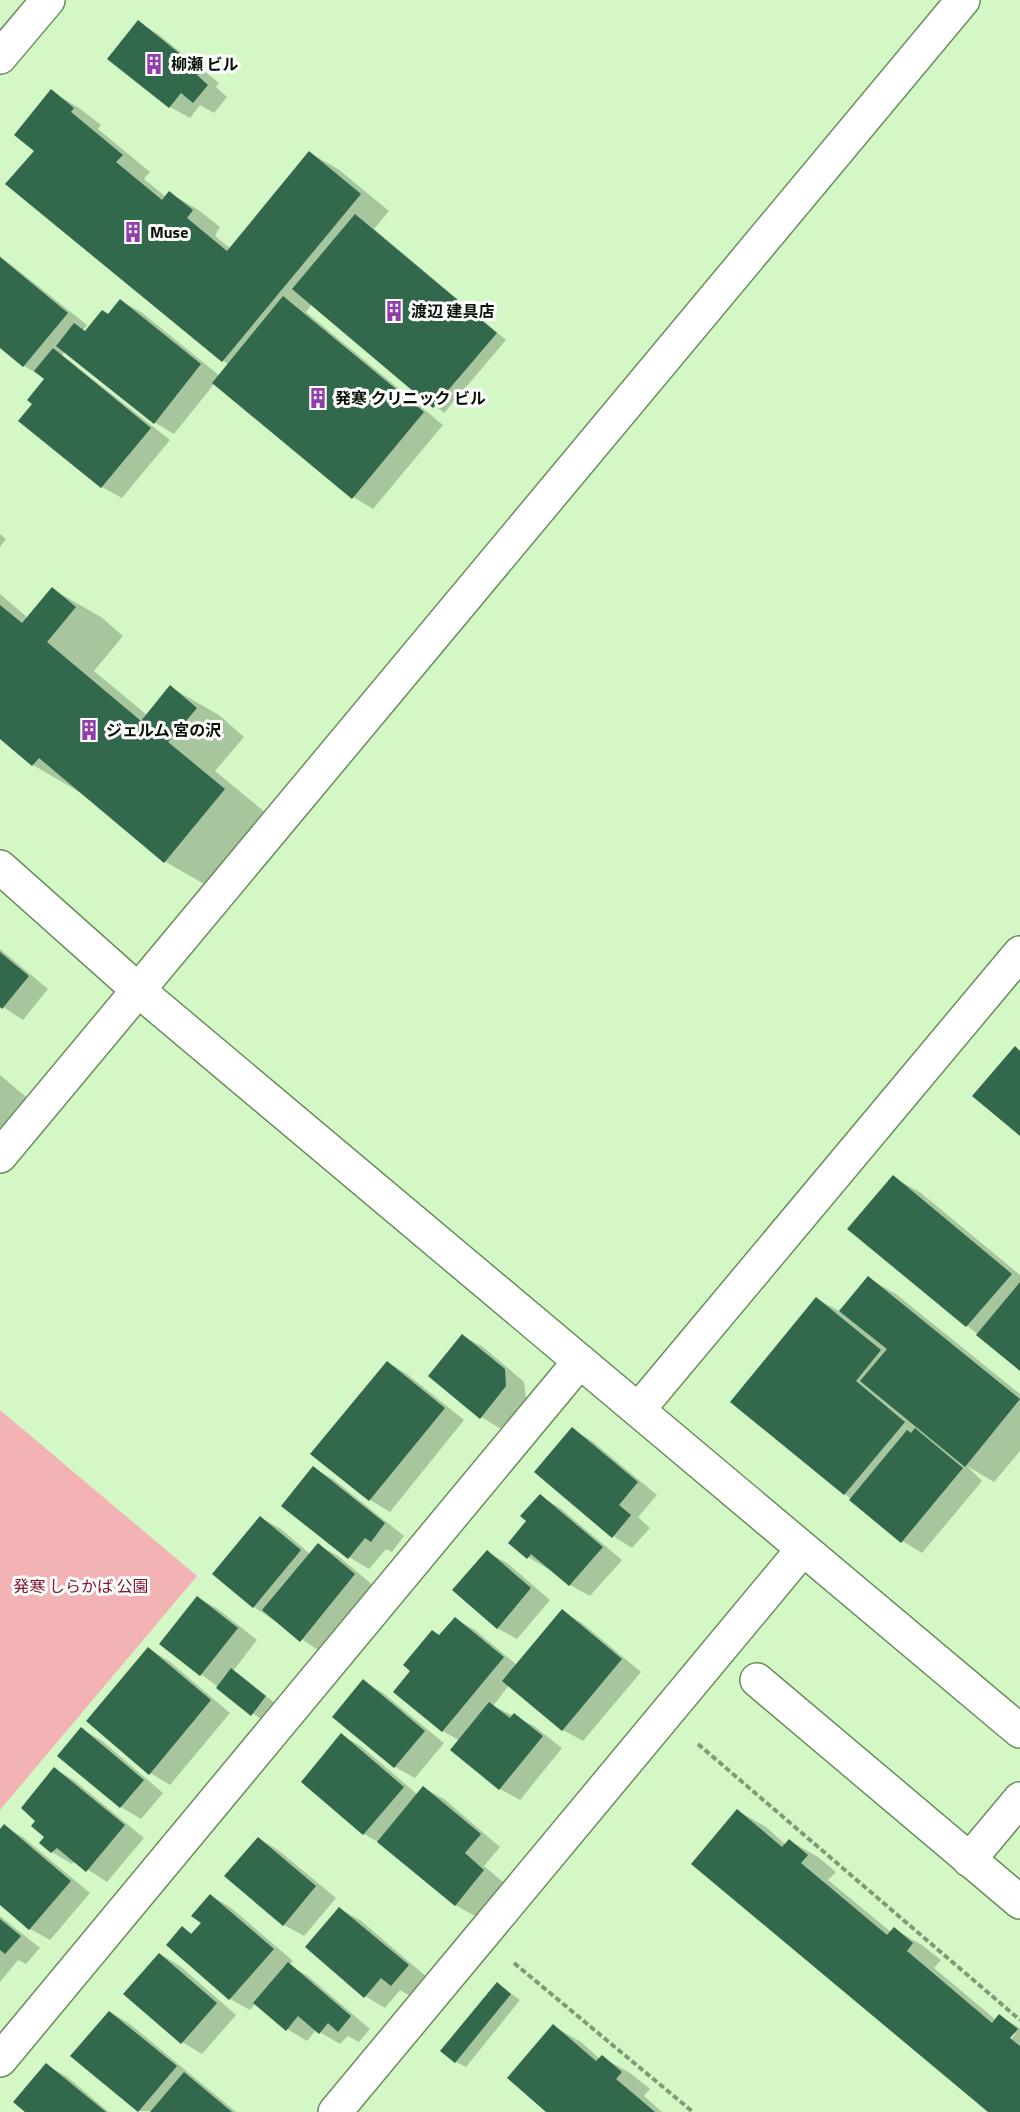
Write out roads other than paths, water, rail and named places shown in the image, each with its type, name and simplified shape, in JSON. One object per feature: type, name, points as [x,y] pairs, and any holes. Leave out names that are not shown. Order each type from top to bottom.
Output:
[{"type":"street","points":[[0,57],[48,0]]},
{"type":"street","points":[[0,1156],[963,0]]},
{"type":"street","points":[[0,867],[138,990],[1020,1731]]},
{"type":"street","points":[[638,1410],[1020,953]]},
{"type":"street","points":[[0,2060],[580,1361]]},
{"type":"street","points":[[335,2112],[804,1549]]},
{"type":"street","points":[[758,1680],[1020,1902]]},
{"type":"street","points":[[969,1860],[1020,1799]]},
{"type":"place","name":"柳瀬 ビル","points":[[154,64]]},
{"type":"place","name":"Muse","points":[[133,232]]},
{"type":"place","name":"渡辺 建具店","points":[[394,311]]},
{"type":"place","name":"発寒 クリニック ビル","points":[[318,398]]},
{"type":"place","name":"ジェルム 宮の沢","points":[[89,730]]},
{"type":"park label","name":"発寒 しらかば 公園","points":[[81,1586]]}]
